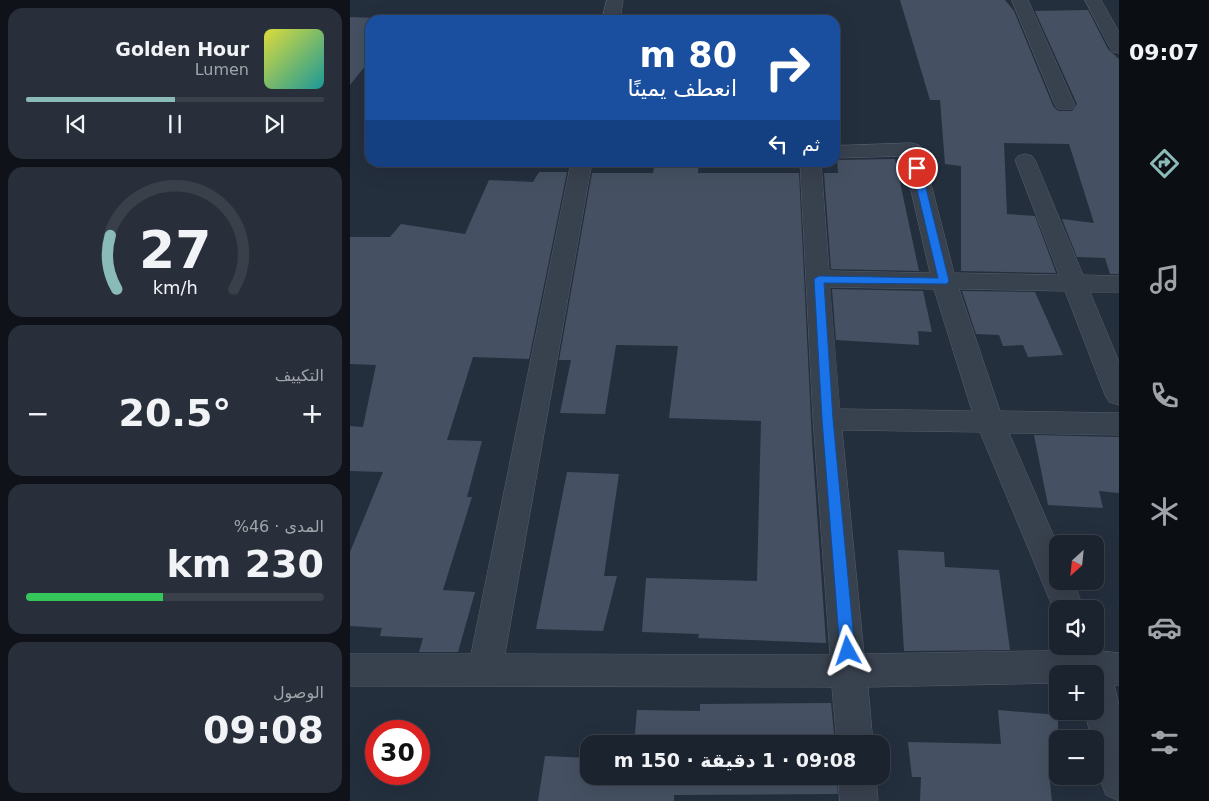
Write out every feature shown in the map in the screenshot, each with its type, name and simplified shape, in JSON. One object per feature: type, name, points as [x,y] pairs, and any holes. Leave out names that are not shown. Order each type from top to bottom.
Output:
[{"type":"street","points":[[612,15],[615,0]]},
{"type":"street","points":[[1020,0],[1065,105]]},
{"type":"street","points":[[1094,0],[1119,48]]},
{"type":"street","points":[[840,152],[912,149],[944,281],[990,422],[1064,600]]},
{"type":"street","points":[[1025,160],[1119,395]]},
{"type":"street","points":[[485,670],[581,167]]},
{"type":"street","points":[[810,167],[828,419],[854,735]]},
{"type":"street","points":[[819,279],[1119,284]]},
{"type":"street","points":[[828,419],[1119,424]]},
{"type":"street","points":[[350,670],[849,671],[1049,668]]},
{"type":"street","points":[[1104,704],[1119,782]]},
{"type":"street","points":[[858,785],[859,801]]},
{"type":"building","points":[[900,0],[1005,0],[1014,11],[1053,106],[1058,111],[1072,111],[1077,104],[1035,11],[1088,10],[1108,49],[1119,59],[1119,274],[1110,274],[1105,258],[1077,257],[1062,219],[1094,223],[1069,144],[1004,143],[1007,214],[1035,216],[1056,273],[961,271],[961,166],[945,164],[940,100],[930,100]]},
{"type":"building","points":[[350,17],[365,18],[365,66],[350,85]]},
{"type":"building","points":[[895,159],[919,271],[831,269],[824,173],[838,173],[840,160]]},
{"type":"building","points":[[654,167],[699,167],[698,173],[799,173],[812,441],[826,643],[698,638],[699,634],[642,632],[646,578],[757,581],[761,421],[669,418],[678,346],[616,345],[605,414],[560,413],[571,360],[559,360],[592,173],[653,173]]},
{"type":"building","points":[[539,172],[567,172],[529,359],[473,357],[447,440],[482,441],[467,497],[472,497],[443,590],[475,592],[458,652],[419,652],[423,638],[380,636],[382,628],[350,626],[350,552],[383,472],[350,471],[350,426],[363,427],[376,365],[350,364],[350,237],[390,237],[401,224],[465,234],[489,180],[533,182]]},
{"type":"building","points":[[832,289],[923,291],[932,332],[918,331],[919,345],[836,340]]},
{"type":"building","points":[[962,291],[1035,292],[1063,355],[1028,357],[1023,345],[1003,346],[999,335],[976,334]]},
{"type":"building","points":[[1034,435],[1119,437],[1119,493],[1099,491],[1103,508],[1048,505]]},
{"type":"building","points":[[567,472],[619,474],[604,576],[617,576],[603,631],[536,629]]},
{"type":"building","points":[[898,550],[944,552],[945,567],[999,570],[1010,650],[904,651]]},
{"type":"building","points":[[831,703],[834,735],[635,735],[637,710],[700,711],[700,704]]},
{"type":"building","points":[[998,710],[1049,714],[1049,720],[1058,720],[1058,730],[1049,730],[1048,764],[1052,801],[920,801],[921,777],[912,777],[908,742],[1001,744]]},
{"type":"building","points":[[545,756],[580,758],[580,785],[837,785],[838,794],[674,795],[674,801],[538,801]]},
{"type":"route","points":[[848,651],[828,419],[819,279],[944,281],[917,168]]}]
